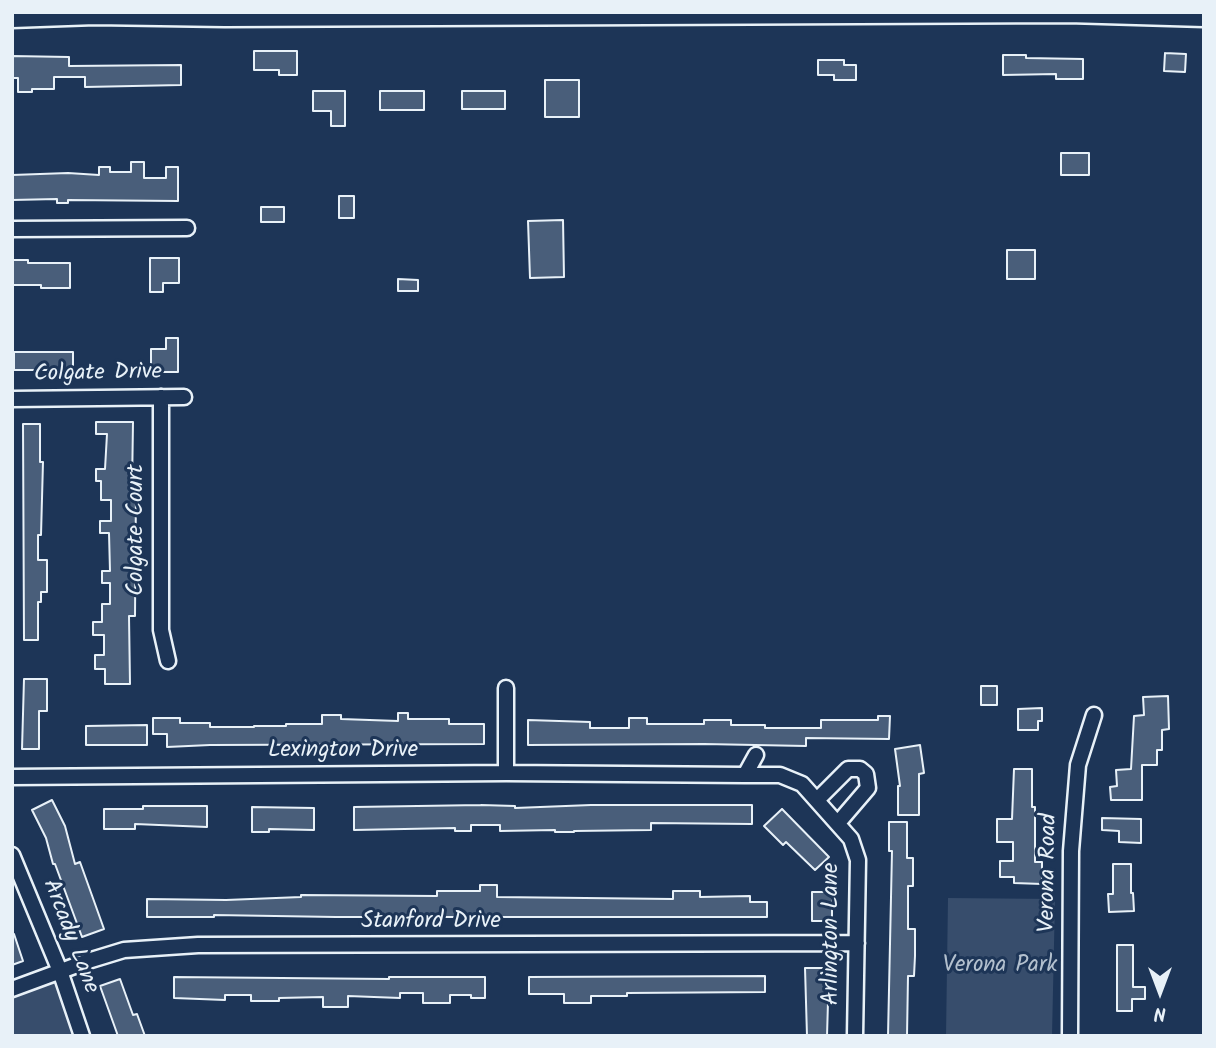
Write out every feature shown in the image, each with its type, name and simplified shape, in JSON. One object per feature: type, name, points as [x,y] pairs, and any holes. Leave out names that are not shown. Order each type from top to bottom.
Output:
[{"type":"street","points":[[12,20],[95,15],[225,19],[707,15],[1068,15],[1204,19]]},
{"type":"street","points":[[12,229],[187,228]]},
{"type":"street","name":"Colgate Court","points":[[161,397],[161,630],[168,661]]},
{"type":"street","name":"Colgate Drive","points":[[12,399],[184,397]]},
{"type":"street","points":[[506,688],[506,773]]},
{"type":"street","name":"Verona Road","points":[[1070,1036],[1071,851],[1078,765],[1094,715]]},
{"type":"street","points":[[745,775],[757,755]]},
{"type":"street","points":[[817,800],[848,769],[860,769],[866,774],[869,788],[838,823]]},
{"type":"street","name":"Lexington Drive","points":[[12,777],[506,773],[674,775]]},
{"type":"street","name":"Arlington Lane","points":[[674,775],[780,775],[792,779],[802,784],[851,839],[858,860],[855,1036]]},
{"type":"street","name":"Arcady Lane","points":[[12,855],[60,971],[82,1036]]},
{"type":"street","name":"Stanford Drive","points":[[12,989],[124,950],[198,945],[857,943]]},
{"type":"green space","name":"Verona Park","points":[[948,898],[1055,899],[1052,1036],[946,1036]]},
{"type":"green space","points":[[55,982],[76,1036],[12,1036],[12,998]]},
{"type":"building","points":[[254,51],[297,51],[297,75],[279,75],[279,70],[254,70]]},
{"type":"building","points":[[1165,53],[1186,54],[1185,72],[1164,71]]},
{"type":"building","points":[[1003,55],[1083,59],[1083,79],[1056,79],[1056,74],[1003,75]]},
{"type":"building","points":[[12,56],[69,57],[69,66],[181,65],[181,85],[85,87],[85,77],[54,77],[54,89],[18,92],[18,78],[12,78]]},
{"type":"building","points":[[818,60],[844,60],[844,65],[856,65],[856,80],[834,80],[834,75],[818,75]]},
{"type":"building","points":[[545,80],[579,80],[579,117],[545,117]]},
{"type":"building","points":[[313,91],[345,91],[345,126],[331,126],[331,111],[313,111]]},
{"type":"building","points":[[380,91],[424,91],[424,110],[380,110]]},
{"type":"building","points":[[462,91],[505,91],[505,109],[462,109]]},
{"type":"building","points":[[1061,153],[1089,153],[1089,175],[1061,175]]},
{"type":"building","points":[[131,162],[144,162],[144,178],[166,178],[166,167],[178,167],[178,201],[68,200],[68,203],[57,203],[57,199],[12,200],[12,175],[99,175],[99,167],[110,167],[110,172],[131,172]]},
{"type":"building","points":[[339,196],[354,196],[354,218],[339,218]]},
{"type":"building","points":[[261,207],[284,207],[284,222],[261,222]]},
{"type":"building","points":[[563,220],[564,277],[530,278],[528,221]]},
{"type":"building","points":[[1007,250],[1035,250],[1035,279],[1007,279]]},
{"type":"building","points":[[150,258],[179,258],[179,283],[163,283],[163,292],[150,292]]},
{"type":"building","points":[[12,260],[28,260],[28,263],[70,263],[70,288],[12,285]]},
{"type":"building","points":[[398,279],[418,280],[418,291],[398,291]]},
{"type":"building","points":[[166,338],[178,338],[178,372],[151,372],[151,349],[166,349]]},
{"type":"building","points":[[14,352],[73,352],[73,370],[14,370]]},
{"type":"building","points":[[96,422],[133,422],[132,488],[136,488],[135,616],[129,616],[130,684],[105,684],[105,669],[95,669],[95,655],[104,655],[104,635],[93,635],[93,622],[102,622],[102,604],[110,604],[110,583],[102,583],[102,571],[110,571],[109,533],[100,533],[100,521],[111,521],[111,500],[101,500],[101,481],[96,481],[96,469],[105,469],[107,434],[96,434]]},
{"type":"building","points":[[23,424],[40,424],[40,462],[43,462],[38,560],[47,560],[47,592],[41,592],[41,602],[38,602],[38,640],[24,640]]},
{"type":"building","points":[[24,679],[47,679],[47,711],[39,711],[39,749],[22,749]]},
{"type":"building","points":[[981,686],[997,686],[997,705],[981,705]]},
{"type":"building","points":[[1168,696],[1169,729],[1162,730],[1162,750],[1157,750],[1157,765],[1142,765],[1142,800],[1111,800],[1110,787],[1117,786],[1116,770],[1131,769],[1134,716],[1144,715],[1143,697]]},
{"type":"building","points":[[1042,708],[1042,721],[1038,721],[1038,730],[1018,730],[1018,709]]},
{"type":"building","points":[[398,713],[408,713],[408,719],[449,719],[449,724],[484,724],[484,744],[167,747],[167,734],[153,734],[153,718],[180,718],[180,723],[210,723],[210,727],[254,727],[322,724],[322,715],[341,715],[341,719],[398,721]]},
{"type":"building","points":[[878,716],[890,716],[889,739],[806,738],[806,746],[528,745],[528,720],[590,722],[590,728],[629,728],[629,718],[647,718],[647,724],[704,724],[704,720],[731,720],[731,725],[821,728],[821,720],[878,720]]},
{"type":"building","points":[[147,725],[147,745],[86,745],[86,726]]},
{"type":"building","points":[[920,745],[924,773],[919,774],[919,815],[898,815],[900,786],[895,749]]},
{"type":"building","points":[[1014,769],[1032,769],[1035,862],[1042,862],[1042,884],[1014,883],[1014,877],[1000,877],[1000,861],[1013,861],[1013,842],[997,842],[997,819],[1012,819]]},
{"type":"building","points":[[52,800],[65,826],[75,864],[80,862],[104,929],[82,937],[53,864],[46,838],[32,810]]},
{"type":"building","points":[[481,805],[515,808],[752,805],[752,824],[651,823],[651,830],[574,832],[500,831],[500,825],[471,825],[471,831],[455,831],[455,828],[354,830],[354,807]]},
{"type":"building","points":[[143,806],[207,806],[207,827],[135,824],[135,829],[104,829],[104,809],[143,809]]},
{"type":"building","points":[[252,807],[314,808],[314,830],[269,829],[269,832],[252,832]]},
{"type":"building","points":[[782,809],[829,857],[815,870],[786,842],[783,845],[764,826]]},
{"type":"building","points":[[1102,818],[1141,819],[1141,843],[1119,842],[1119,831],[1102,830]]},
{"type":"building","points":[[889,822],[907,822],[907,858],[913,858],[913,886],[908,886],[908,929],[915,929],[915,956],[914,976],[908,976],[907,1036],[888,1036],[892,851],[889,851]]},
{"type":"building","points":[[1113,864],[1131,864],[1134,911],[1109,912],[1108,894],[1113,894]]},
{"type":"building","points":[[480,885],[497,885],[497,897],[673,899],[673,891],[700,891],[700,897],[750,896],[750,902],[767,902],[767,917],[147,917],[147,899],[226,900],[301,895],[437,896],[437,891],[480,891]]},
{"type":"building","points":[[812,892],[832,892],[832,921],[812,921]]},
{"type":"building","points":[[14,934],[23,961],[12,965],[12,935]]},
{"type":"building","points":[[1117,945],[1133,945],[1133,987],[1145,987],[1145,999],[1132,999],[1132,1011],[1117,1011]]},
{"type":"building","points":[[805,968],[829,968],[827,1036],[807,1036]]},
{"type":"building","points":[[765,976],[765,992],[627,993],[627,996],[591,996],[591,1003],[564,1003],[564,994],[529,994],[529,977]]},
{"type":"building","points":[[174,977],[485,977],[485,998],[450,995],[450,1003],[423,1003],[423,993],[400,993],[400,998],[348,996],[348,1007],[323,1007],[323,997],[279,998],[279,1001],[251,1001],[251,995],[225,995],[225,1000],[174,998]]},
{"type":"building","points":[[120,979],[133,1015],[137,1014],[145,1036],[118,1036],[100,986]]}]
